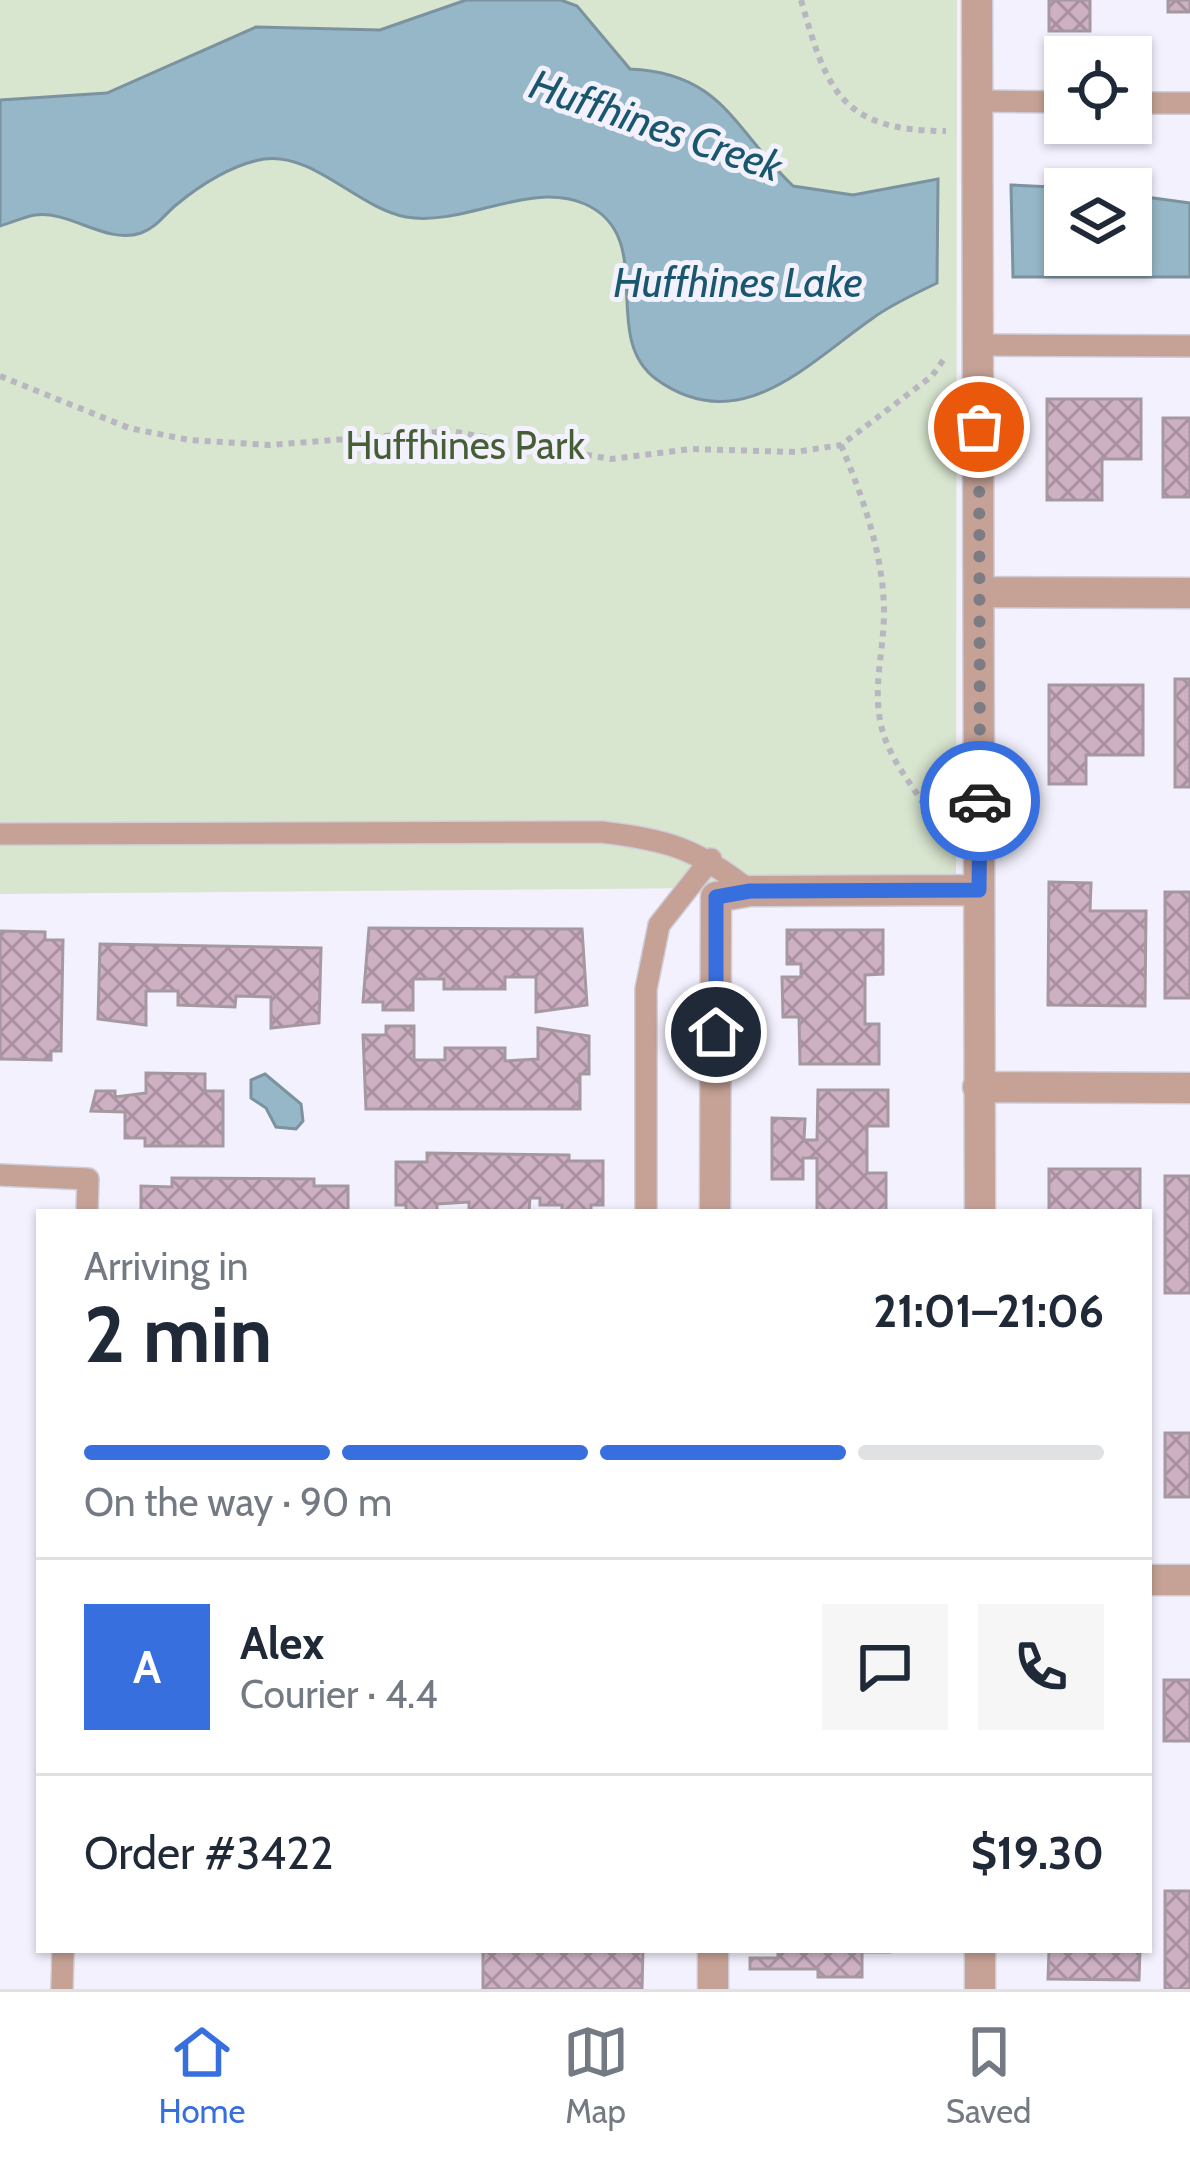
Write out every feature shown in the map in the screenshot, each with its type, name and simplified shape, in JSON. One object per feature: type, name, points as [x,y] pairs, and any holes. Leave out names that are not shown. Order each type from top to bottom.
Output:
[{"type":"street","points":[[977,0],[977,101],[964,341],[982,592],[968,890],[980,1209]]},
{"type":"street","points":[[982,592],[1190,593]]},
{"type":"street","points":[[715,1209],[716,897],[750,891],[968,890]]},
{"type":"street","points":[[978,1088],[1190,1088]]},
{"type":"street","points":[[1152,1580],[1190,1580]]},
{"type":"street","points":[[713,1953],[713,1989]]},
{"type":"street","points":[[980,1953],[980,1989]]},
{"type":"lane","points":[[977,101],[1044,102]]},
{"type":"lane","points":[[1152,103],[1190,104]]},
{"type":"lane","points":[[964,341],[1190,346]]},
{"type":"lane","points":[[0,834],[601,832],[670,840],[711,859],[750,891]]},
{"type":"lane","points":[[646,1209],[646,989],[659,925],[711,859]]},
{"type":"lane","points":[[0,1175],[88,1179],[87,1209]]},
{"type":"lane","points":[[62,1989],[63,1953]]},
{"type":"path","points":[[0,376],[129,428],[189,440],[270,445],[450,430],[611,459],[691,449],[795,452],[841,445],[932,376],[964,341]]},
{"type":"path","points":[[841,445],[878,552],[884,610],[876,698],[880,725],[892,758],[933,814],[968,890]]},
{"type":"green space","name":"Huffhines Park","points":[[0,0],[957,0],[956,886],[0,894]]},
{"type":"water","name":"Huffhines Lake","points":[[466,0],[561,0],[577,6],[630,69],[661,73],[707,93],[793,186],[853,195],[938,179],[937,283],[880,313],[772,388],[716,402],[687,396],[656,379],[639,360],[631,338],[619,239],[607,219],[585,204],[564,198],[519,200],[451,216],[406,217],[300,164],[264,159],[206,183],[141,233],[115,235],[48,215],[0,226],[0,100],[107,93],[256,27],[380,30]]},
{"type":"water","points":[[1011,185],[1044,187],[1044,276],[1152,276],[1152,198],[1190,203],[1190,277],[1013,277]]},
{"type":"water","points":[[265,1074],[301,1104],[303,1121],[296,1129],[276,1127],[266,1108],[251,1098],[251,1080]]},
{"type":"building","points":[[1049,0],[1090,0],[1090,31],[1049,31]]},
{"type":"building","points":[[1168,0],[1190,0],[1190,12],[1168,12]]},
{"type":"building","points":[[1047,399],[1141,399],[1141,459],[1102,459],[1102,500],[1047,500]]},
{"type":"building","points":[[1163,418],[1190,418],[1190,497],[1163,497]]},
{"type":"building","points":[[1175,679],[1190,679],[1190,787],[1175,787]]},
{"type":"building","points":[[1049,685],[1143,685],[1143,755],[1086,755],[1086,784],[1049,784]]},
{"type":"building","points":[[1049,882],[1091,883],[1090,911],[1146,911],[1145,1006],[1048,1005]]},
{"type":"building","points":[[1165,892],[1190,892],[1190,998],[1165,998]]},
{"type":"building","points":[[369,928],[582,929],[587,1005],[536,1012],[536,977],[505,977],[505,989],[444,989],[444,979],[413,979],[413,1010],[383,1010],[383,1002],[363,1002]]},
{"type":"building","points":[[787,930],[883,930],[883,974],[865,975],[865,1024],[879,1024],[879,1064],[800,1064],[799,1017],[783,1017],[782,977],[801,977],[801,964],[787,964]]},
{"type":"building","points":[[0,931],[45,932],[45,940],[63,940],[61,1051],[51,1051],[51,1060],[0,1059]]},
{"type":"building","points":[[100,944],[321,948],[319,1023],[271,1028],[271,997],[236,996],[235,1007],[178,1005],[178,991],[146,991],[146,1025],[98,1019]]},
{"type":"building","points":[[386,1026],[414,1026],[414,1060],[445,1060],[445,1048],[505,1048],[505,1061],[538,1059],[538,1028],[589,1036],[589,1074],[580,1074],[580,1109],[366,1109],[363,1035],[386,1035]]},
{"type":"building","points":[[146,1073],[205,1074],[205,1091],[223,1091],[223,1146],[145,1146],[145,1138],[125,1138],[125,1112],[91,1111],[96,1091],[115,1091],[115,1097],[146,1093]]},
{"type":"building","points":[[818,1090],[888,1090],[888,1126],[867,1126],[867,1173],[886,1173],[886,1209],[817,1209],[817,1158],[803,1158],[803,1179],[772,1179],[772,1118],[805,1119],[804,1140],[817,1140]]},
{"type":"building","points":[[427,1153],[569,1155],[569,1161],[603,1161],[603,1205],[562,1209],[562,1205],[540,1205],[540,1198],[530,1198],[529,1209],[469,1209],[469,1202],[437,1204],[437,1209],[396,1205],[396,1162],[427,1162]]},
{"type":"building","points":[[1049,1169],[1140,1169],[1140,1209],[1049,1209]]},
{"type":"building","points":[[1165,1176],[1190,1176],[1190,1293],[1165,1293]]},
{"type":"building","points":[[172,1178],[314,1179],[314,1186],[348,1186],[348,1209],[141,1209],[141,1186],[172,1187]]},
{"type":"building","points":[[1165,1433],[1190,1433],[1190,1497],[1165,1497]]},
{"type":"building","points":[[1164,1680],[1190,1680],[1190,1741],[1164,1741]]},
{"type":"building","points":[[1165,1891],[1190,1891],[1190,1989],[1165,1989]]},
{"type":"building","points":[[483,1953],[643,1953],[642,1989],[483,1989]]},
{"type":"building","points":[[778,1953],[862,1953],[862,1977],[818,1977],[818,1969],[750,1969],[750,1958],[778,1958]]},
{"type":"building","points":[[1049,1953],[1140,1953],[1139,1980],[1048,1979]]},
{"type":"way so far","points":[[979,427],[980,801]]},
{"type":"route","points":[[716,1032],[716,897],[750,891],[979,890],[980,801]]},
{"type":"water label","name":"Huffhines Creek","points":[[656,125]]}]
